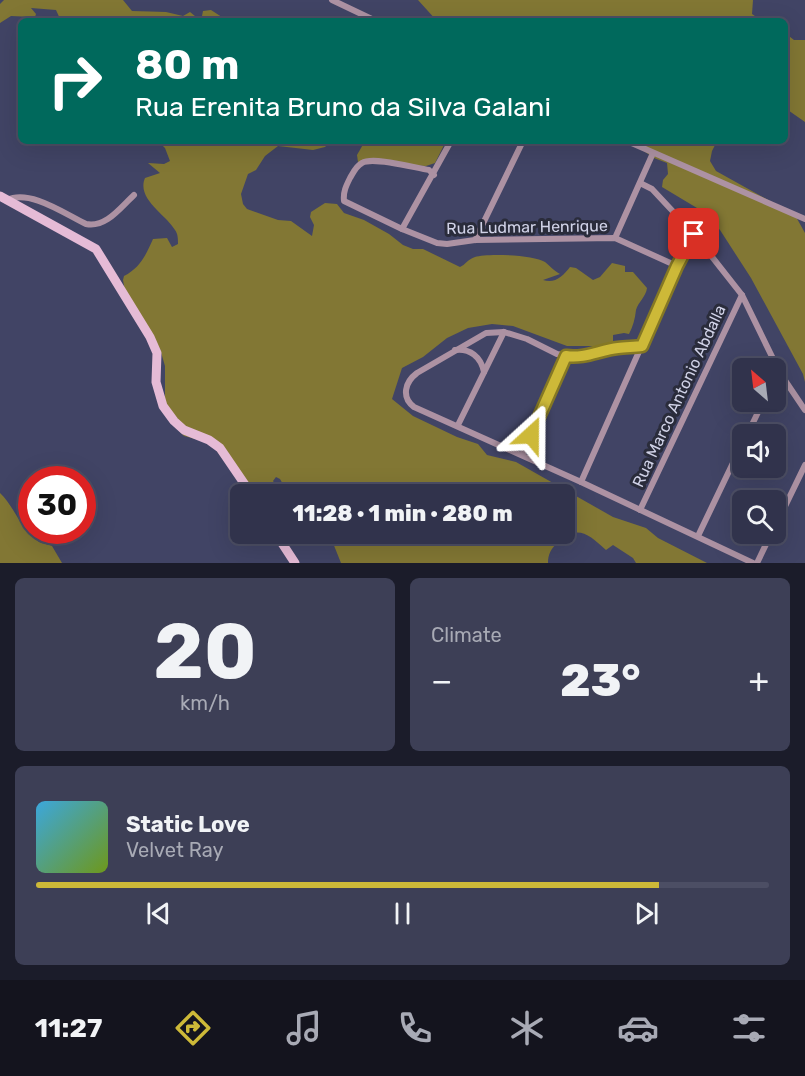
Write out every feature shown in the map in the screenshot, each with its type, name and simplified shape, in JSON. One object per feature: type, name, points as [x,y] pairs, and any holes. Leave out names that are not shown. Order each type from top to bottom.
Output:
[{"type":"street","points":[[332,0],[370,18]]},
{"type":"street","points":[[402,229],[450,144]]},
{"type":"street","points":[[475,240],[523,144]]},
{"type":"street","points":[[634,144],[805,219]]},
{"type":"street","points":[[615,238],[653,153]]},
{"type":"street","name":"Rua Ludmar Henrique","points":[[434,175],[429,170],[373,160],[363,162],[355,169],[349,180],[343,194],[344,201],[437,243],[475,240],[615,238],[677,266]]},
{"type":"street","points":[[640,183],[652,189],[694,234],[742,295],[773,358]]},
{"type":"street","points":[[3,198],[21,196],[33,198],[86,224],[93,225],[105,221],[134,195]]},
{"type":"street","points":[[3,198],[96,249],[150,337],[156,353],[156,382],[163,406],[184,430],[209,440],[220,448],[245,484]]},
{"type":"street","points":[[581,482],[677,266],[694,234]]},
{"type":"street","name":"Rua Marco Antonio Abdalla","points":[[640,510],[742,295]]},
{"type":"street","points":[[642,346],[616,348],[574,357],[557,354],[527,339],[504,332],[486,333],[410,378],[407,399],[414,407],[458,425],[755,563],[765,544]]},
{"type":"street","points":[[458,425],[504,332]]},
{"type":"street","points":[[451,352],[465,350],[473,353],[480,360],[484,372]]},
{"type":"street","points":[[522,455],[566,356]]},
{"type":"street","points":[[786,382],[805,410]]},
{"type":"street","points":[[698,536],[732,465]]},
{"type":"street","points":[[786,504],[805,465]]},
{"type":"street","points":[[283,544],[295,563]]},
{"type":"shaded area","points":[[4,0],[123,0],[132,11],[166,12],[183,16],[190,12],[197,18],[60,18],[56,10],[31,8],[36,14],[35,17],[11,16],[0,23],[0,4]]},
{"type":"shaded area","points":[[418,0],[753,0],[752,14],[758,18],[434,18]]},
{"type":"shaded area","points":[[211,10],[223,18],[202,18],[203,11]]},
{"type":"shaded area","points":[[788,35],[794,40],[805,40],[805,122],[788,110]]},
{"type":"shaded area","points":[[161,144],[326,144],[325,147],[313,150],[278,146],[265,156],[256,170],[248,174],[241,194],[243,204],[247,209],[278,220],[291,221],[312,236],[314,225],[310,217],[311,212],[325,203],[337,204],[344,213],[364,220],[403,245],[413,249],[423,249],[460,267],[475,257],[500,255],[521,256],[545,262],[560,274],[543,280],[547,281],[558,278],[570,267],[576,268],[593,280],[600,277],[612,263],[625,266],[625,272],[633,272],[647,288],[637,307],[629,334],[613,335],[613,346],[567,346],[513,326],[492,324],[468,328],[447,338],[423,357],[402,368],[392,399],[413,416],[457,437],[478,444],[487,455],[516,462],[555,484],[283,484],[276,477],[273,481],[275,484],[241,484],[211,443],[184,436],[172,423],[165,405],[165,366],[160,349],[125,291],[124,276],[138,265],[153,239],[167,238],[172,247],[178,244],[175,230],[148,200],[143,186],[145,178],[160,173],[148,163],[164,164],[170,161]]},
{"type":"shaded area","points":[[363,144],[444,144],[435,163],[426,166],[358,162],[357,155]]},
{"type":"shaded area","points":[[633,144],[716,144],[710,161],[716,171],[795,215],[805,233],[805,382],[803,374],[751,278],[720,230],[702,211],[662,187],[663,180],[668,174],[667,163],[654,158]]},
{"type":"shaded area","points":[[0,493],[18,517],[18,544],[52,546],[62,563],[0,563]]},
{"type":"shaded area","points":[[575,495],[613,517],[646,528],[658,538],[707,563],[636,563],[633,558],[613,545],[606,550],[594,539],[575,532]]},
{"type":"shaded area","points":[[333,544],[557,544],[549,554],[548,563],[341,563]]},
{"type":"route","points":[[531,435],[566,356],[574,357],[616,348],[642,346],[677,266],[694,234]]}]
